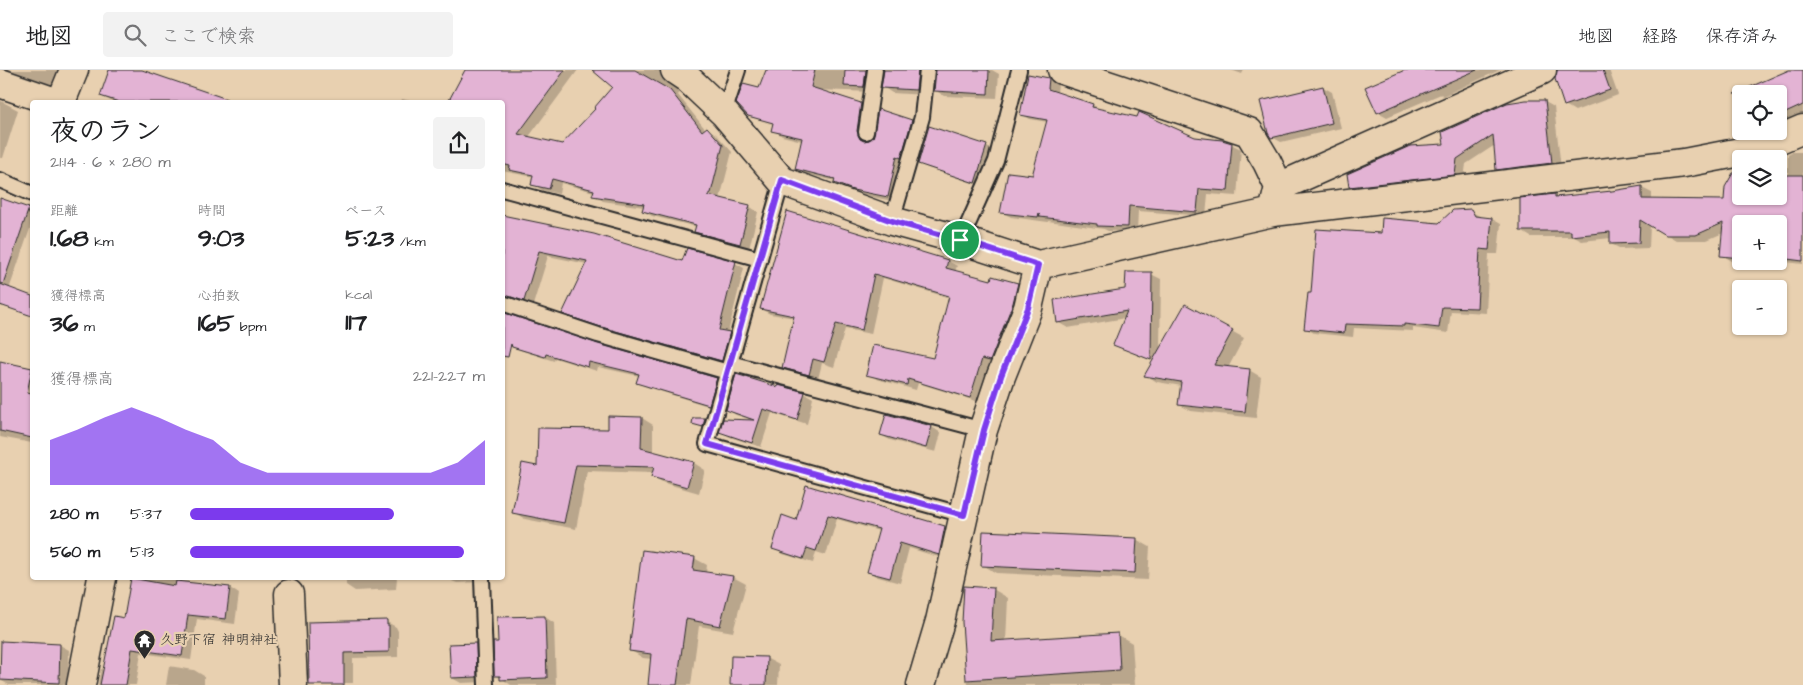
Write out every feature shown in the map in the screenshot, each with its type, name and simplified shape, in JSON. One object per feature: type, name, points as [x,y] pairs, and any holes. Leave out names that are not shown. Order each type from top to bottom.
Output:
[{"type":"street","points":[[62,100],[74,70]]},
{"type":"street","points":[[675,70],[724,113],[782,180],[892,221],[1038,265],[1276,200],[1684,163],[1756,149],[1803,129]]},
{"type":"street","points":[[1062,70],[1249,132],[1267,162],[1276,200]]},
{"type":"street","points":[[1276,200],[1526,74]]},
{"type":"street","points":[[0,83],[49,100]]},
{"type":"street","points":[[920,685],[940,621],[984,430],[1001,376],[1028,308],[1038,265]]},
{"type":"street","points":[[81,685],[102,580]]},
{"type":"street","points":[[289,594],[293,685]]},
{"type":"lane","points":[[724,113],[738,70]]},
{"type":"lane","points":[[866,132],[875,70]]},
{"type":"lane","points":[[892,221],[922,117],[927,70]]},
{"type":"lane","points":[[960,240],[996,161],[1019,70]]},
{"type":"lane","points":[[0,180],[30,193]]},
{"type":"lane","points":[[782,180],[707,444],[964,515]]},
{"type":"lane","points":[[505,190],[760,260]]},
{"type":"lane","points":[[505,304],[598,336],[984,430]]},
{"type":"lane","points":[[482,580],[486,685]]},
{"type":"building","points":[[109,70],[142,70],[227,99],[113,100],[100,96]]},
{"type":"building","points":[[465,70],[565,70],[518,134],[562,144],[595,109],[612,87],[592,70],[635,70],[670,90],[702,131],[707,127],[723,145],[711,193],[708,195],[750,205],[740,244],[694,232],[696,225],[642,211],[644,204],[592,196],[594,190],[552,179],[549,189],[531,185],[533,175],[509,170],[510,166],[505,165],[505,100],[449,100]]},
{"type":"building","points":[[766,70],[815,70],[811,87],[861,103],[857,131],[860,139],[864,141],[873,137],[878,109],[912,120],[901,158],[897,156],[888,197],[853,190],[834,183],[835,179],[795,169],[802,138],[771,131],[773,123],[748,116],[736,103],[743,84],[759,88]]},
{"type":"building","points":[[845,70],[866,70],[864,87],[844,86]]},
{"type":"building","points":[[884,70],[918,70],[916,90],[881,88]]},
{"type":"building","points":[[936,70],[989,70],[988,94],[934,91]]},
{"type":"building","points":[[1405,70],[1477,70],[1377,113],[1365,87]]},
{"type":"building","points":[[1557,70],[1603,70],[1610,90],[1564,106],[1555,79]]},
{"type":"building","points":[[1789,70],[1803,70],[1803,105],[1787,112],[1787,85],[1755,85]]},
{"type":"building","points":[[1028,74],[1049,78],[1048,89],[1093,104],[1092,107],[1137,117],[1139,112],[1195,137],[1232,143],[1228,191],[1199,189],[1197,212],[1129,206],[1128,227],[1097,226],[1097,224],[1040,217],[1039,213],[1038,217],[1000,213],[1008,172],[1033,175],[1047,120],[1020,115]]},
{"type":"building","points":[[1323,86],[1332,123],[1271,138],[1260,101]]},
{"type":"building","points":[[1545,100],[1552,163],[1496,170],[1493,135],[1457,159],[1455,175],[1349,187],[1347,174],[1410,146],[1444,144],[1442,132],[1507,103]]},
{"type":"building","points":[[929,126],[987,145],[975,183],[918,164]]},
{"type":"building","points":[[1732,175],[1732,205],[1787,205],[1787,175],[1803,175],[1803,261],[1787,259],[1787,215],[1732,215],[1732,257],[1720,256],[1723,223],[1696,235],[1665,235],[1640,220],[1639,243],[1610,244],[1610,232],[1571,236],[1571,231],[1520,231],[1520,198],[1555,194],[1555,197],[1642,186],[1642,199],[1724,200],[1725,187]]},
{"type":"building","points":[[0,198],[29,208],[3,284],[0,283]]},
{"type":"building","points":[[1471,209],[1475,216],[1492,218],[1489,250],[1480,249],[1477,308],[1442,307],[1439,328],[1404,324],[1404,326],[1345,324],[1344,333],[1304,329],[1308,293],[1311,293],[1316,229],[1381,233],[1382,218],[1439,223],[1453,210]]},
{"type":"building","points":[[787,211],[948,260],[946,268],[991,280],[992,276],[1018,283],[1013,303],[990,361],[982,359],[970,398],[908,379],[907,385],[866,375],[873,345],[933,358],[949,296],[874,274],[862,330],[836,324],[824,362],[813,359],[809,375],[782,368],[794,316],[760,309]]},
{"type":"building","points":[[505,216],[594,234],[682,261],[687,248],[736,261],[719,330],[730,332],[722,361],[562,314],[587,261],[539,251],[524,301],[505,295]]},
{"type":"building","points":[[1126,272],[1152,272],[1151,360],[1113,345],[1127,311],[1057,323],[1054,300],[1125,289]]},
{"type":"building","points":[[0,284],[30,295],[30,315],[0,305]]},
{"type":"building","points":[[1185,304],[1233,330],[1214,365],[1250,369],[1245,412],[1178,405],[1181,382],[1144,376]]},
{"type":"building","points":[[505,313],[596,343],[717,378],[709,405],[636,383],[639,374],[589,362],[588,367],[546,354],[545,357],[512,347],[511,344],[508,357],[505,356]]},
{"type":"building","points":[[0,361],[30,368],[27,393],[30,394],[30,438],[0,431]]},
{"type":"building","points":[[736,374],[778,387],[778,385],[805,392],[797,420],[763,409],[752,443],[719,432],[723,419],[754,420],[726,410]]},
{"type":"building","points":[[886,414],[932,426],[926,448],[880,435]]},
{"type":"building","points":[[608,416],[642,417],[641,448],[694,462],[687,487],[651,477],[654,467],[576,465],[564,523],[512,513],[522,463],[537,466],[538,428],[608,429]]},
{"type":"building","points":[[693,418],[705,418],[703,427],[692,424]]},
{"type":"building","points":[[806,485],[945,526],[939,555],[900,543],[890,578],[867,572],[879,529],[828,515],[816,551],[807,548],[803,559],[772,549],[782,515],[796,520]]},
{"type":"building","points":[[983,531],[1137,538],[1135,573],[981,566]]},
{"type":"building","points":[[642,550],[695,557],[693,570],[733,576],[720,626],[686,619],[677,685],[648,685],[651,654],[629,651]]},
{"type":"building","points":[[131,580],[142,580],[175,586],[176,581],[230,587],[226,619],[188,615],[182,656],[132,649],[126,685],[100,685],[114,616],[124,618]]},
{"type":"building","points":[[964,586],[994,588],[991,641],[1118,633],[1120,670],[966,680],[962,622]]},
{"type":"building","points":[[545,616],[547,678],[500,680],[500,676],[494,676],[493,642],[498,642],[497,617]]},
{"type":"building","points":[[387,620],[387,625],[389,625],[389,652],[344,653],[344,685],[309,685],[308,622]]},
{"type":"building","points":[[1,641],[60,644],[59,683],[0,680]]},
{"type":"building","points":[[476,643],[477,677],[451,678],[449,644]]},
{"type":"building","points":[[731,656],[767,657],[766,685],[730,685]]},
{"type":"place","name":"久野下宿 神明神社","points":[[144,659]]},
{"type":"route","points":[[782,180],[892,221],[960,240],[1038,265],[1028,308],[1001,376],[984,430],[964,515],[707,444],[782,180]]}]
